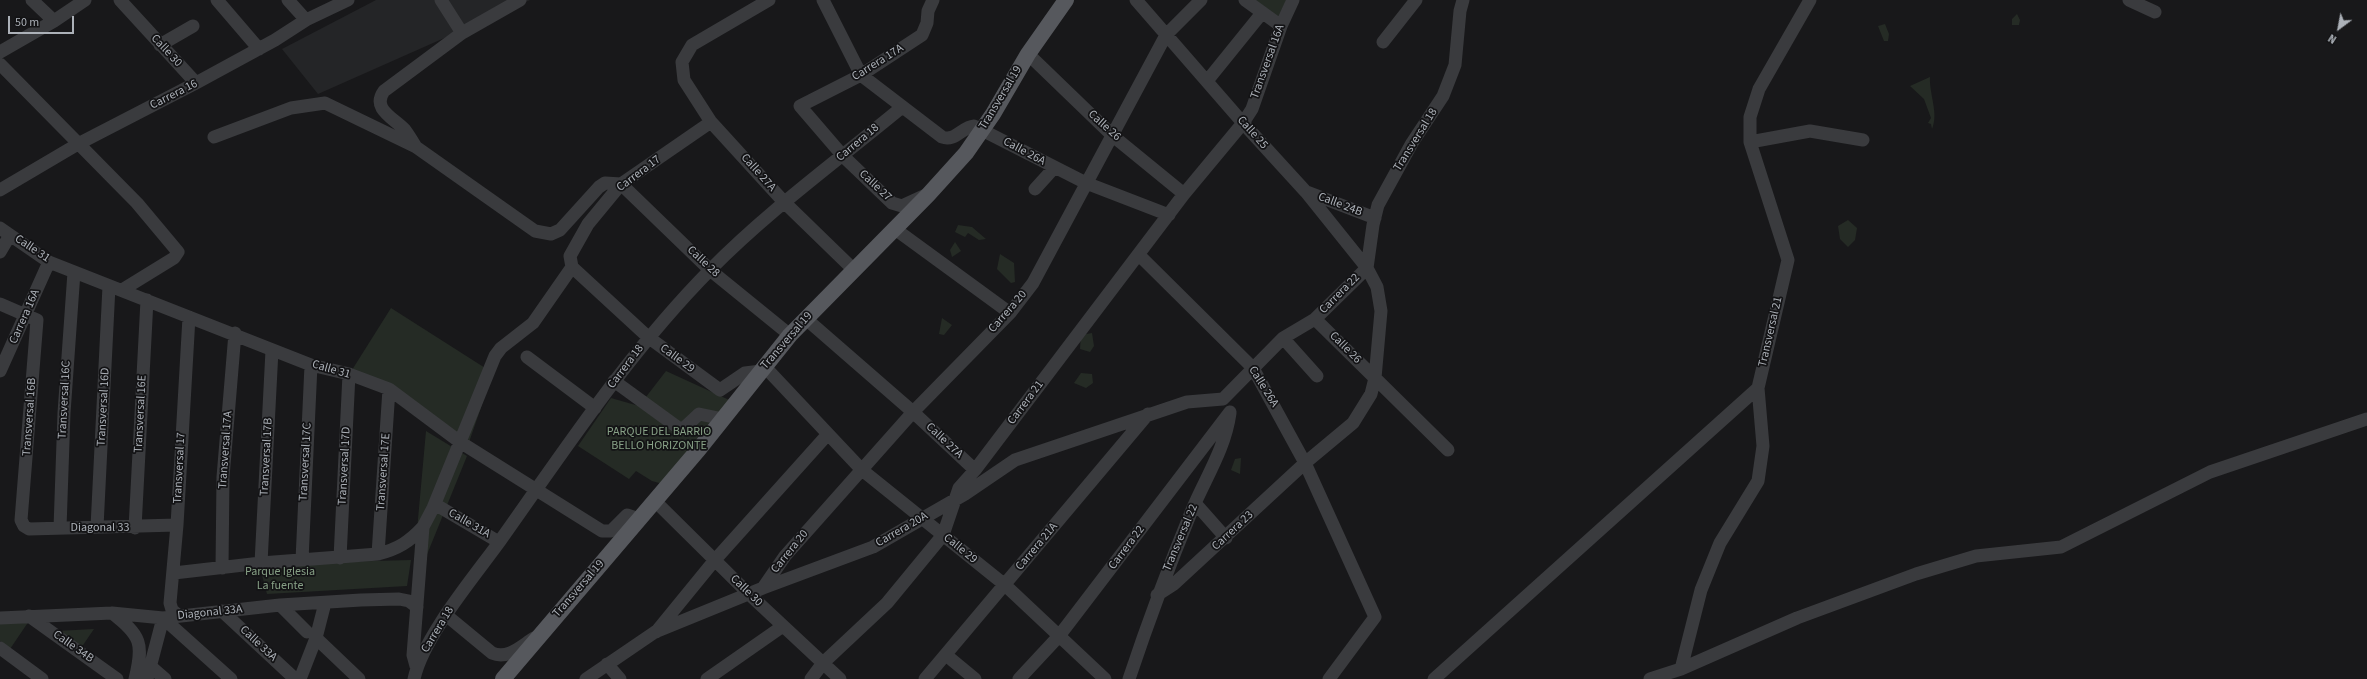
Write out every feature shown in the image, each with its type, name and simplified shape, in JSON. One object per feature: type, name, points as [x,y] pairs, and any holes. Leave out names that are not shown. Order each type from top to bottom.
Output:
[{"type":"main road","name":"Transversal 19","points":[[503,679],[640,519],[790,335],[805,318],[928,195],[966,153],[982,130],[1028,54],[1065,1]]},
{"type":"street","points":[[32,0],[54,21]]},
{"type":"street","points":[[0,52],[54,21],[85,0]]},
{"type":"street","name":"Calle 30","points":[[120,0],[196,83]]},
{"type":"street","points":[[217,0],[259,49]]},
{"type":"street","points":[[288,0],[306,20]]},
{"type":"street","name":"Carrera 16","points":[[0,190],[78,144],[259,49],[306,20],[348,0]]},
{"type":"street","points":[[441,0],[462,33]]},
{"type":"street","points":[[416,147],[405,130],[383,111],[379,104],[380,98],[384,91],[462,33],[520,0]]},
{"type":"street","name":"Calle 26A","points":[[822,0],[861,75],[901,108],[947,139],[953,138],[967,126],[974,126],[1086,183],[1169,216]]},
{"type":"street","name":"Calle 25","points":[[1136,0],[1243,123],[1306,192],[1367,268],[1378,288],[1381,311],[1375,378]]},
{"type":"street","name":"Carrera 20","points":[[763,588],[785,556],[913,412],[1010,313],[1033,283],[1166,35],[1201,0]]},
{"type":"street","points":[[1245,0],[1281,26]]},
{"type":"street","name":"Transversal 16A","points":[[1243,123],[1252,109],[1281,26],[1293,0]]},
{"type":"street","points":[[1383,42],[1416,0]]},
{"type":"street","name":"Transversal 21","points":[[1681,669],[1701,590],[1720,544],[1758,482],[1763,446],[1758,388],[1788,260],[1750,142],[1750,117],[1759,89],[1810,0]]},
{"type":"street","points":[[2129,0],[2155,12]]},
{"type":"street","name":"Calle 27A","points":[[765,1],[692,45],[682,62],[684,80],[711,122],[784,202],[854,270]]},
{"type":"street","name":"Carrera 17A","points":[[800,106],[861,75],[922,35],[927,23],[928,4]]},
{"type":"street","name":"Transversal 18","points":[[1367,268],[1374,218],[1378,204],[1412,143],[1443,96],[1454,65],[1459,4]]},
{"type":"street","points":[[1207,81],[1262,13]]},
{"type":"street","points":[[160,45],[193,26]]},
{"type":"street","name":"Calle 26","points":[[1028,54],[1113,136],[1184,194]]},
{"type":"street","points":[[0,64],[137,203],[176,248],[178,252],[176,255],[115,288]]},
{"type":"street","points":[[214,137],[291,108],[325,103],[416,147],[535,231],[551,234],[560,230],[599,187],[605,183],[622,184]]},
{"type":"street","name":"Calle 27","points":[[800,106],[843,156],[892,203],[902,206],[928,195]]},
{"type":"street","name":"Carrera 18","points":[[415,673],[446,615],[614,381],[648,337],[710,270],[784,202],[901,108]]},
{"type":"street","name":"Carrera 17","points":[[435,507],[495,356],[501,348],[533,323],[571,264],[570,256],[588,224],[622,184],[711,122]]},
{"type":"street","name":"Carrera 21","points":[[810,679],[823,663],[887,602],[943,535],[958,488],[975,470],[1169,216],[1184,194],[1243,123]]},
{"type":"street","points":[[1750,142],[1810,131],[1863,140]]},
{"type":"street","points":[[1035,189],[1054,168]]},
{"type":"street","name":"Calle 28","points":[[622,184],[710,270],[790,335]]},
{"type":"street","name":"Calle 24B","points":[[1306,192],[1374,218]]},
{"type":"street","points":[[895,229],[1010,313]]},
{"type":"street","points":[[0,252],[5,231]]},
{"type":"street","name":"Calle 31","points":[[5,231],[18,243],[49,262],[189,317],[235,333],[272,350],[311,364],[349,374],[389,389],[460,442],[606,532],[611,531],[627,515],[640,519]]},
{"type":"street","name":"Calle 26A","points":[[1139,255],[1254,368],[1305,463],[1375,618],[1330,679]]},
{"type":"street","name":"Carrera 16A","points":[[0,372],[49,262]]},
{"type":"street","name":"Calle 29","points":[[571,264],[648,337],[720,390],[745,373],[763,369],[862,470],[1005,585],[1105,679]]},
{"type":"street","name":"Carrera 22","points":[[1223,399],[1282,338],[1315,319],[1367,268]]},
{"type":"street","name":"Transversal 16C","points":[[60,528],[64,413],[74,272]]},
{"type":"street","name":"Transversal 16D","points":[[97,527],[115,288]]},
{"type":"street","name":"Transversal 16E","points":[[136,528],[147,300]]},
{"type":"street","points":[[0,304],[26,315]]},
{"type":"street","name":"Transversal 16B","points":[[24,526],[21,520],[37,320],[26,315]]},
{"type":"street","name":"Transversal 17","points":[[179,616],[172,610],[170,603],[174,573],[189,317]]},
{"type":"street","name":"Calle 27A","points":[[805,318],[913,412],[975,470]]},
{"type":"street","name":"Calle 26","points":[[1315,319],[1448,450]]},
{"type":"street","name":"Transversal 17A","points":[[222,568],[223,477],[235,333]]},
{"type":"street","points":[[1282,338],[1317,376]]},
{"type":"street","name":"Transversal 17B","points":[[261,563],[272,350]]},
{"type":"street","points":[[527,357],[595,408]]},
{"type":"street","name":"Transversal 17C","points":[[302,560],[311,364]]},
{"type":"street","name":"Transversal 17D","points":[[340,558],[349,374]]},
{"type":"street","name":"Carrera 23","points":[[1157,595],[1174,584],[1226,538],[1305,463],[1353,423],[1371,394],[1375,378]]},
{"type":"street","points":[[614,381],[680,429],[684,428],[699,414],[723,419]]},
{"type":"street","points":[[1434,679],[1758,388]]},
{"type":"street","name":"Transversal 17E","points":[[378,554],[389,389]]},
{"type":"street","points":[[1223,399],[1230,412]]},
{"type":"street","name":"Carrera 20A","points":[[586,679],[655,632],[750,595],[763,588],[873,547],[955,499],[1015,460],[1187,402],[1223,399]]},
{"type":"street","name":"Carrera 22","points":[[1019,679],[1059,636],[1230,412]]},
{"type":"street","name":"Transversal 22","points":[[1129,679],[1157,595],[1195,503],[1226,436],[1230,412]]},
{"type":"street","name":"Carrera 21A","points":[[927,678],[1148,414]]},
{"type":"street","points":[[1650,679],[1681,669],[1797,618],[1916,574],[1976,556],[2061,547],[2210,472],[2367,419]]},
{"type":"street","points":[[655,632],[714,561],[828,434]]},
{"type":"street","name":"Calle 30","points":[[655,501],[714,561],[840,679]]},
{"type":"street","points":[[1195,503],[1226,538]]},
{"type":"street","points":[[174,573],[261,563],[340,558],[378,554],[396,550],[410,541],[422,527],[435,507]]},
{"type":"street","name":"Calle 31A","points":[[435,507],[499,542]]},
{"type":"street","name":"Diagonal 33","points":[[24,526],[29,529],[97,527],[136,528],[177,525]]},
{"type":"street","points":[[415,673],[413,654],[422,527]]},
{"type":"street","name":"Diagonal 33A","points":[[0,618],[112,613],[163,618],[280,605],[399,599],[409,601],[417,608]]},
{"type":"street","points":[[297,678],[325,603]]},
{"type":"street","points":[[280,605],[359,679]]},
{"type":"street","name":"Calle 33A","points":[[222,611],[297,678]]},
{"type":"street","points":[[112,613],[137,636],[141,646],[141,657],[135,679]]},
{"type":"street","points":[[446,615],[492,653],[500,657],[508,655],[542,633]]},
{"type":"street","name":"Calle 34B","points":[[29,616],[117,679]]},
{"type":"street","points":[[147,679],[163,618],[231,679]]},
{"type":"street","points":[[707,679],[782,626]]},
{"type":"street","points":[[0,648],[42,679]]},
{"type":"street","points":[[946,655],[975,679]]},
{"type":"street","points":[[606,664],[620,679]]},
{"type":"street","points":[[150,666],[165,679]]},
{"type":"shaded area","points":[[376,0],[530,0],[318,94],[282,49]]},
{"type":"green space","points":[[1247,0],[1287,0],[1276,21]]},
{"type":"green space","points":[[2017,14],[2020,20],[2019,25],[2012,25],[2012,19]]},
{"type":"green space","points":[[1885,24],[1889,34],[1888,41],[1884,41],[1878,26]]},
{"type":"green space","points":[[1930,77],[1934,110],[1934,123],[1932,129],[1931,124],[1928,123],[1931,118],[1924,99],[1910,86]]},
{"type":"green space","points":[[1848,220],[1857,228],[1855,240],[1848,247],[1840,239],[1838,226]]},
{"type":"green space","points":[[958,225],[972,227],[986,239],[979,240],[968,233],[965,237],[955,232]]},
{"type":"green space","points":[[955,242],[961,251],[952,257],[950,250]]},
{"type":"green space","points":[[1000,254],[1014,263],[1015,282],[1011,283],[997,269]]},
{"type":"green space","points":[[391,308],[493,373],[468,445],[352,370]]},
{"type":"green space","points":[[942,318],[952,325],[944,335],[939,334]]},
{"type":"green space","points":[[1092,333],[1094,346],[1090,352],[1080,349],[1081,335]]},
{"type":"green space","name":"PARQUE DEL BARRIO BELLO HORIZONTE","points":[[666,371],[738,404],[670,486],[652,481],[636,471],[629,479],[578,446],[611,398],[639,406]]},
{"type":"green space","points":[[1081,373],[1092,374],[1093,383],[1086,388],[1074,383]]},
{"type":"green space","points":[[426,431],[467,456],[426,557],[415,552]]},
{"type":"green space","points":[[1241,458],[1240,474],[1231,470],[1235,459]]},
{"type":"green space","name":"Parque Iglesia La fuente","points":[[411,560],[407,586],[267,594],[259,564]]},
{"type":"green space","points":[[29,621],[10,649],[0,641],[0,623]]},
{"type":"green space","points":[[94,629],[81,648],[57,631]]}]
